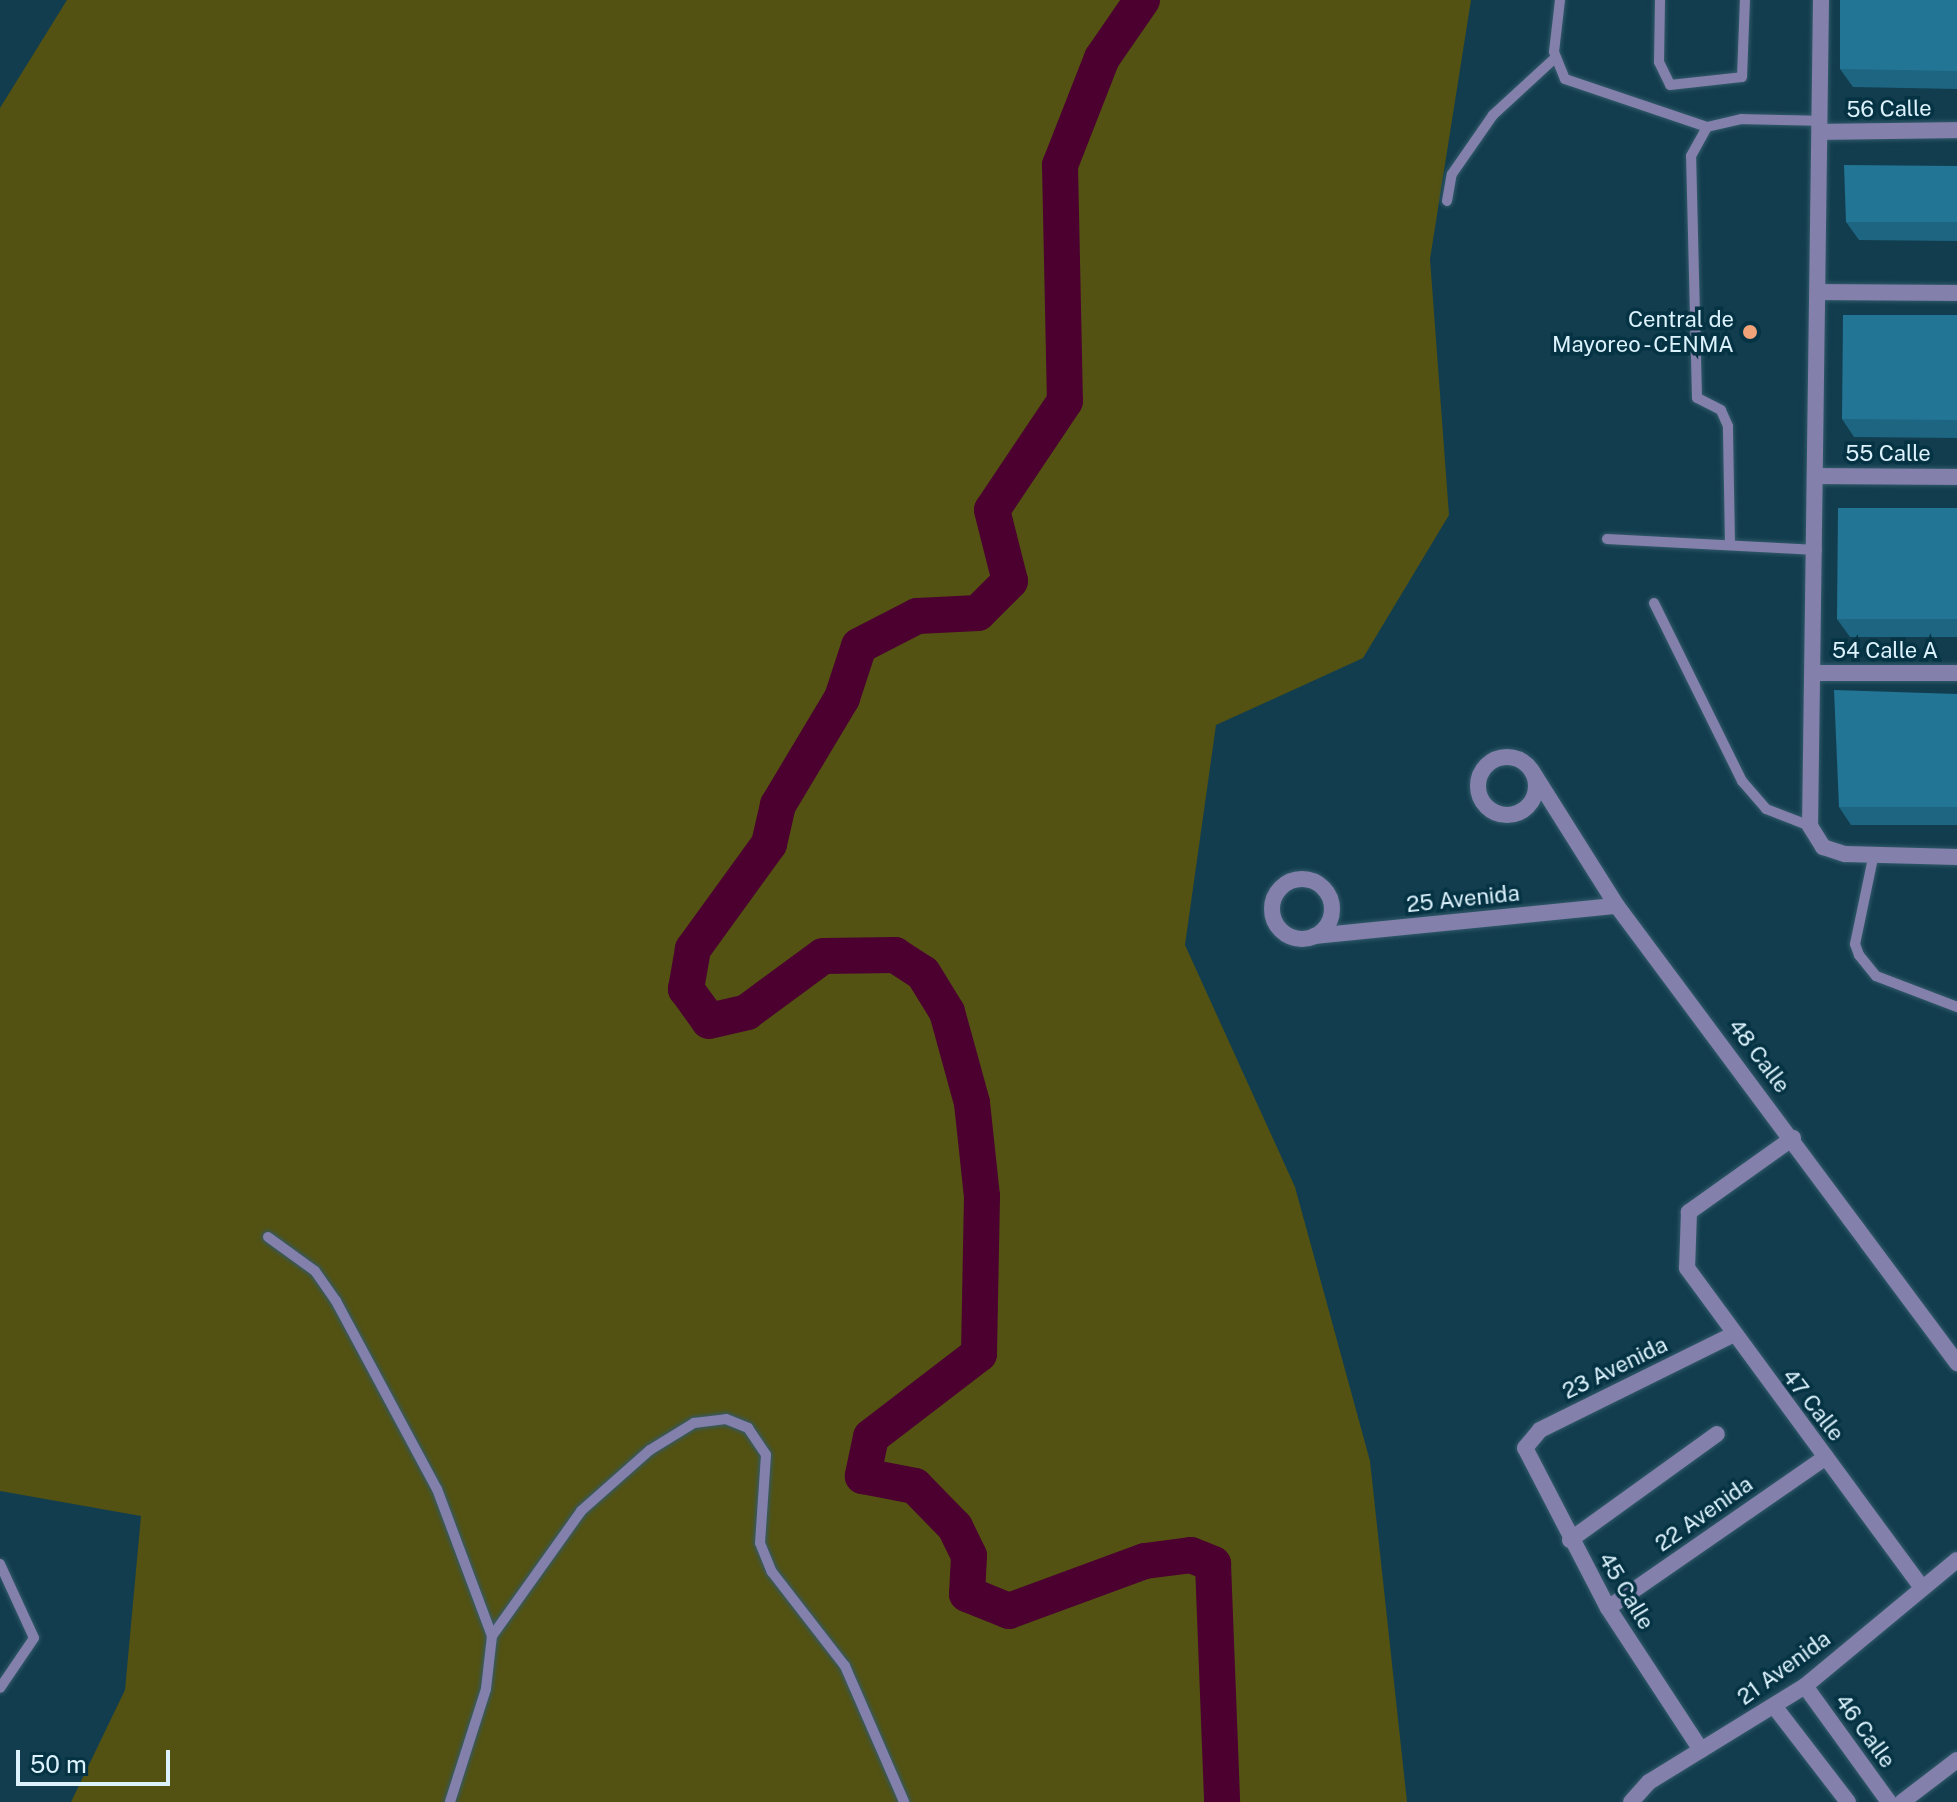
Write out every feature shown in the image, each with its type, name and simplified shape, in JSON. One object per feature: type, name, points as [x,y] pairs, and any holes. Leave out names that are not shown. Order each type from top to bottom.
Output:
[{"type":"street","points":[[1821,0],[1819,476],[1810,826],[1823,847],[1873,858],[1957,857]]},
{"type":"street","name":"56 Calle","points":[[1822,126],[1957,130]]},
{"type":"street","points":[[1820,292],[1957,293]]},
{"type":"street","name":"55 Calle","points":[[1819,476],[1957,477]]},
{"type":"street","name":"54 Calle A","points":[[1813,673],[1957,673]]},
{"type":"street","name":"48 Calle","points":[[1532,771],[1617,906],[1793,1138],[1957,1363]]},
{"type":"street","name":"25 Avenida","points":[[1314,936],[1617,906]]},
{"type":"street","name":"47 Calle","points":[[1793,1138],[1689,1212],[1683,1244],[1687,1268],[1732,1335],[1921,1586]]},
{"type":"street","name":"23 Avenida","points":[[1525,1448],[1540,1430],[1732,1335]]},
{"type":"street","points":[[1570,1540],[1717,1434]]},
{"type":"street","name":"45 Calle","points":[[1525,1448],[1570,1540],[1608,1608],[1701,1750]]},
{"type":"street","name":"22 Avenida","points":[[1608,1608],[1826,1457]]},
{"type":"street","name":"21 Avenida","points":[[1631,1802],[1701,1750],[1805,1686],[1921,1586],[1957,1560]]},
{"type":"street","name":"46 Calle","points":[[1805,1686],[1889,1802]]},
{"type":"street","points":[[1774,1706],[1848,1802]]},
{"type":"street","points":[[1902,1802],[1957,1760]]},
{"type":"lane","points":[[1447,201],[1452,174],[1493,115],[1555,58],[1560,0]]},
{"type":"lane","points":[[1660,0],[1659,62],[1670,85],[1742,77],[1745,0]]},
{"type":"lane","points":[[1555,58],[1582,91],[1707,127],[1742,119],[1822,126]]},
{"type":"lane","points":[[1707,127],[1691,156],[1690,180],[1697,398],[1721,410],[1728,426],[1730,545]]},
{"type":"lane","points":[[1607,539],[1817,550]]},
{"type":"lane","points":[[1654,603],[1742,781],[1766,809],[1810,826]]},
{"type":"lane","points":[[1873,858],[1855,944],[1859,955],[1876,976],[1957,1007]]},
{"type":"lane","points":[[268,1237],[315,1271],[336,1301],[437,1489],[492,1636],[486,1689],[450,1802]]},
{"type":"lane","points":[[492,1636],[581,1511],[650,1450],[694,1423],[726,1419],[748,1428],[766,1455],[760,1543],[772,1572],[845,1666],[904,1802]]},
{"type":"lane","points":[[0,1564],[34,1638],[0,1688]]},
{"type":"shaded area","points":[[67,0],[1471,0],[1430,259],[1449,515],[1363,658],[1216,725],[1185,945],[1295,1187],[1370,1461],[1407,1802],[71,1802],[125,1690],[141,1516],[0,1491],[0,108]]},
{"type":"building","points":[[1840,0],[1957,0],[1957,71],[1840,69]]},
{"type":"building","points":[[1844,165],[1957,166],[1957,222],[1846,222]]},
{"type":"building","points":[[1843,315],[1957,315],[1957,420],[1842,419]]},
{"type":"building","points":[[1838,508],[1957,508],[1957,619],[1837,619]]},
{"type":"building","points":[[1834,690],[1957,694],[1957,807],[1839,807]]},
{"type":"waterway","points":[[1142,0],[1102,58],[1060,165],[1065,401],[992,510],[1010,581],[978,613],[917,616],[859,646],[842,698],[778,805],[769,844],[693,949],[686,989],[709,1021],[747,1012],[823,956],[895,955],[923,973],[947,1012],[972,1103],[982,1196],[979,1354],[871,1437],[863,1476],[915,1486],[955,1527],[969,1556],[967,1594],[1009,1611],[1145,1561],[1191,1555],[1213,1564],[1222,1802]]},
{"type":"place","name":"Central de Mayoreo - CENMA","points":[[1750,332]]}]
